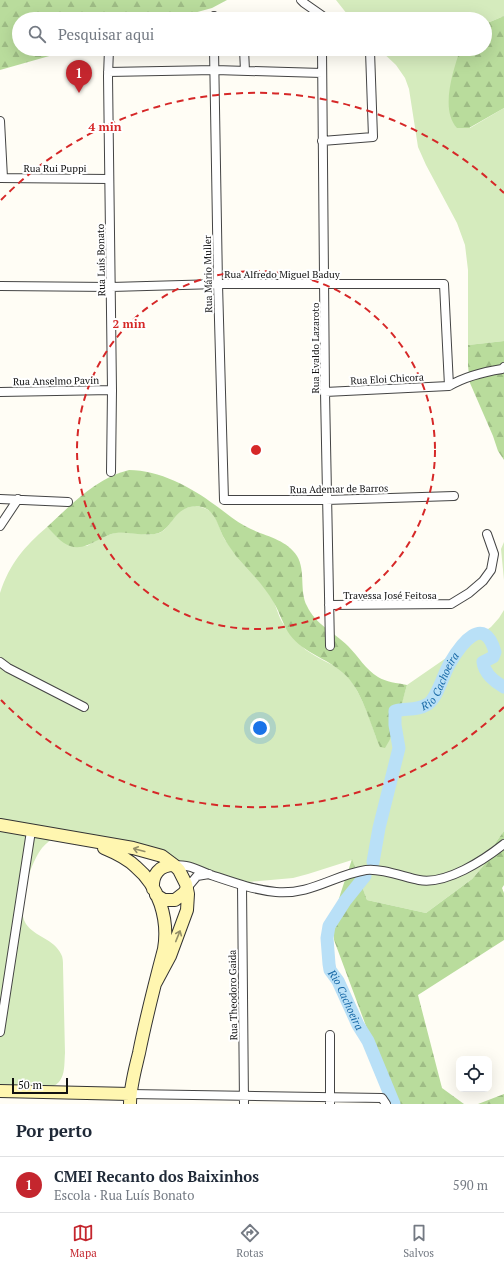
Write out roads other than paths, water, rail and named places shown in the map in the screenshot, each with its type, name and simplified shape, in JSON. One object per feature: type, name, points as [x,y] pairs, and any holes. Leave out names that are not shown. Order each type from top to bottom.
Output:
[{"type":"main road","points":[[0,825],[90,842],[133,848],[162,856],[174,865],[183,876],[187,888],[188,899],[185,917],[170,956],[155,984]]},
{"type":"main road","points":[[0,1091],[130,1099],[166,938],[165,916],[154,892],[141,871],[128,860],[114,852],[90,842]]},
{"type":"main road","points":[[174,865],[165,867],[157,872],[153,882],[154,892],[164,900],[170,901],[175,900],[184,893],[187,888]]},
{"type":"street","points":[[301,0],[315,12]]},
{"type":"street","name":"Rua Luís Bonato","points":[[109,56],[112,390],[111,472]]},
{"type":"street","name":"Rua Mário Muller","points":[[214,56],[218,284],[224,500]]},
{"type":"street","points":[[244,56],[245,71]]},
{"type":"street","name":"Rua Evaldo Lazaroto","points":[[322,56],[326,500],[330,646]]},
{"type":"street","points":[[322,141],[373,137],[369,56]]},
{"type":"street","points":[[108,72],[215,70],[322,73]]},
{"type":"street","points":[[0,121],[1,178]]},
{"type":"street","name":"Rua Rui Puppi","points":[[1,178],[109,179]]},
{"type":"street","name":"Rua Alfredo Miguel Baduy","points":[[0,286],[111,287],[218,284],[444,284],[450,386]]},
{"type":"street","points":[[450,386],[462,378],[480,372],[502,369],[504,367]]},
{"type":"street","name":"Rua Eloi Chicora","points":[[325,392],[450,386]]},
{"type":"street","name":"Rua Anselmo Pavin","points":[[0,392],[112,390]]},
{"type":"street","name":"Rua Ademar de Barros","points":[[224,500],[326,500],[454,496]]},
{"type":"street","points":[[0,499],[68,502]]},
{"type":"street","points":[[0,526],[18,499]]},
{"type":"street","name":"Travessa José Feitosa","points":[[329,605],[451,604],[469,593],[484,581],[491,570],[494,554],[487,534]]},
{"type":"street","points":[[0,662],[8,668],[84,707]]},
{"type":"street","points":[[0,1032],[32,831]]},
{"type":"street","points":[[174,865],[191,866],[242,885],[276,892],[298,892],[323,885],[344,876],[372,869],[422,880],[439,879],[461,872],[488,857],[504,844]]},
{"type":"street","points":[[187,888],[198,876],[210,874]]},
{"type":"street","name":"Rua Theodoro Gaida","points":[[242,885],[244,1100]]},
{"type":"street","points":[[330,1035],[330,1101]]},
{"type":"street","points":[[130,1099],[384,1101]]},
{"type":"waterway","name":"Rio Cachoeira","points":[[373,862],[379,828],[399,748],[395,725],[395,711],[424,706],[432,701],[438,691],[447,668],[455,655],[466,641],[479,633],[485,635],[490,640],[495,652],[493,657],[483,662],[485,670],[497,683],[504,687]]},
{"type":"waterway","name":"Rio Cachoeira","points":[[365,876],[345,901],[329,926],[327,938],[329,964],[330,970],[338,981],[358,1025],[368,1041],[394,1104]]},
{"type":"place","name":"CMEI Recanto dos Baixinhos","points":[[79,93]]}]
